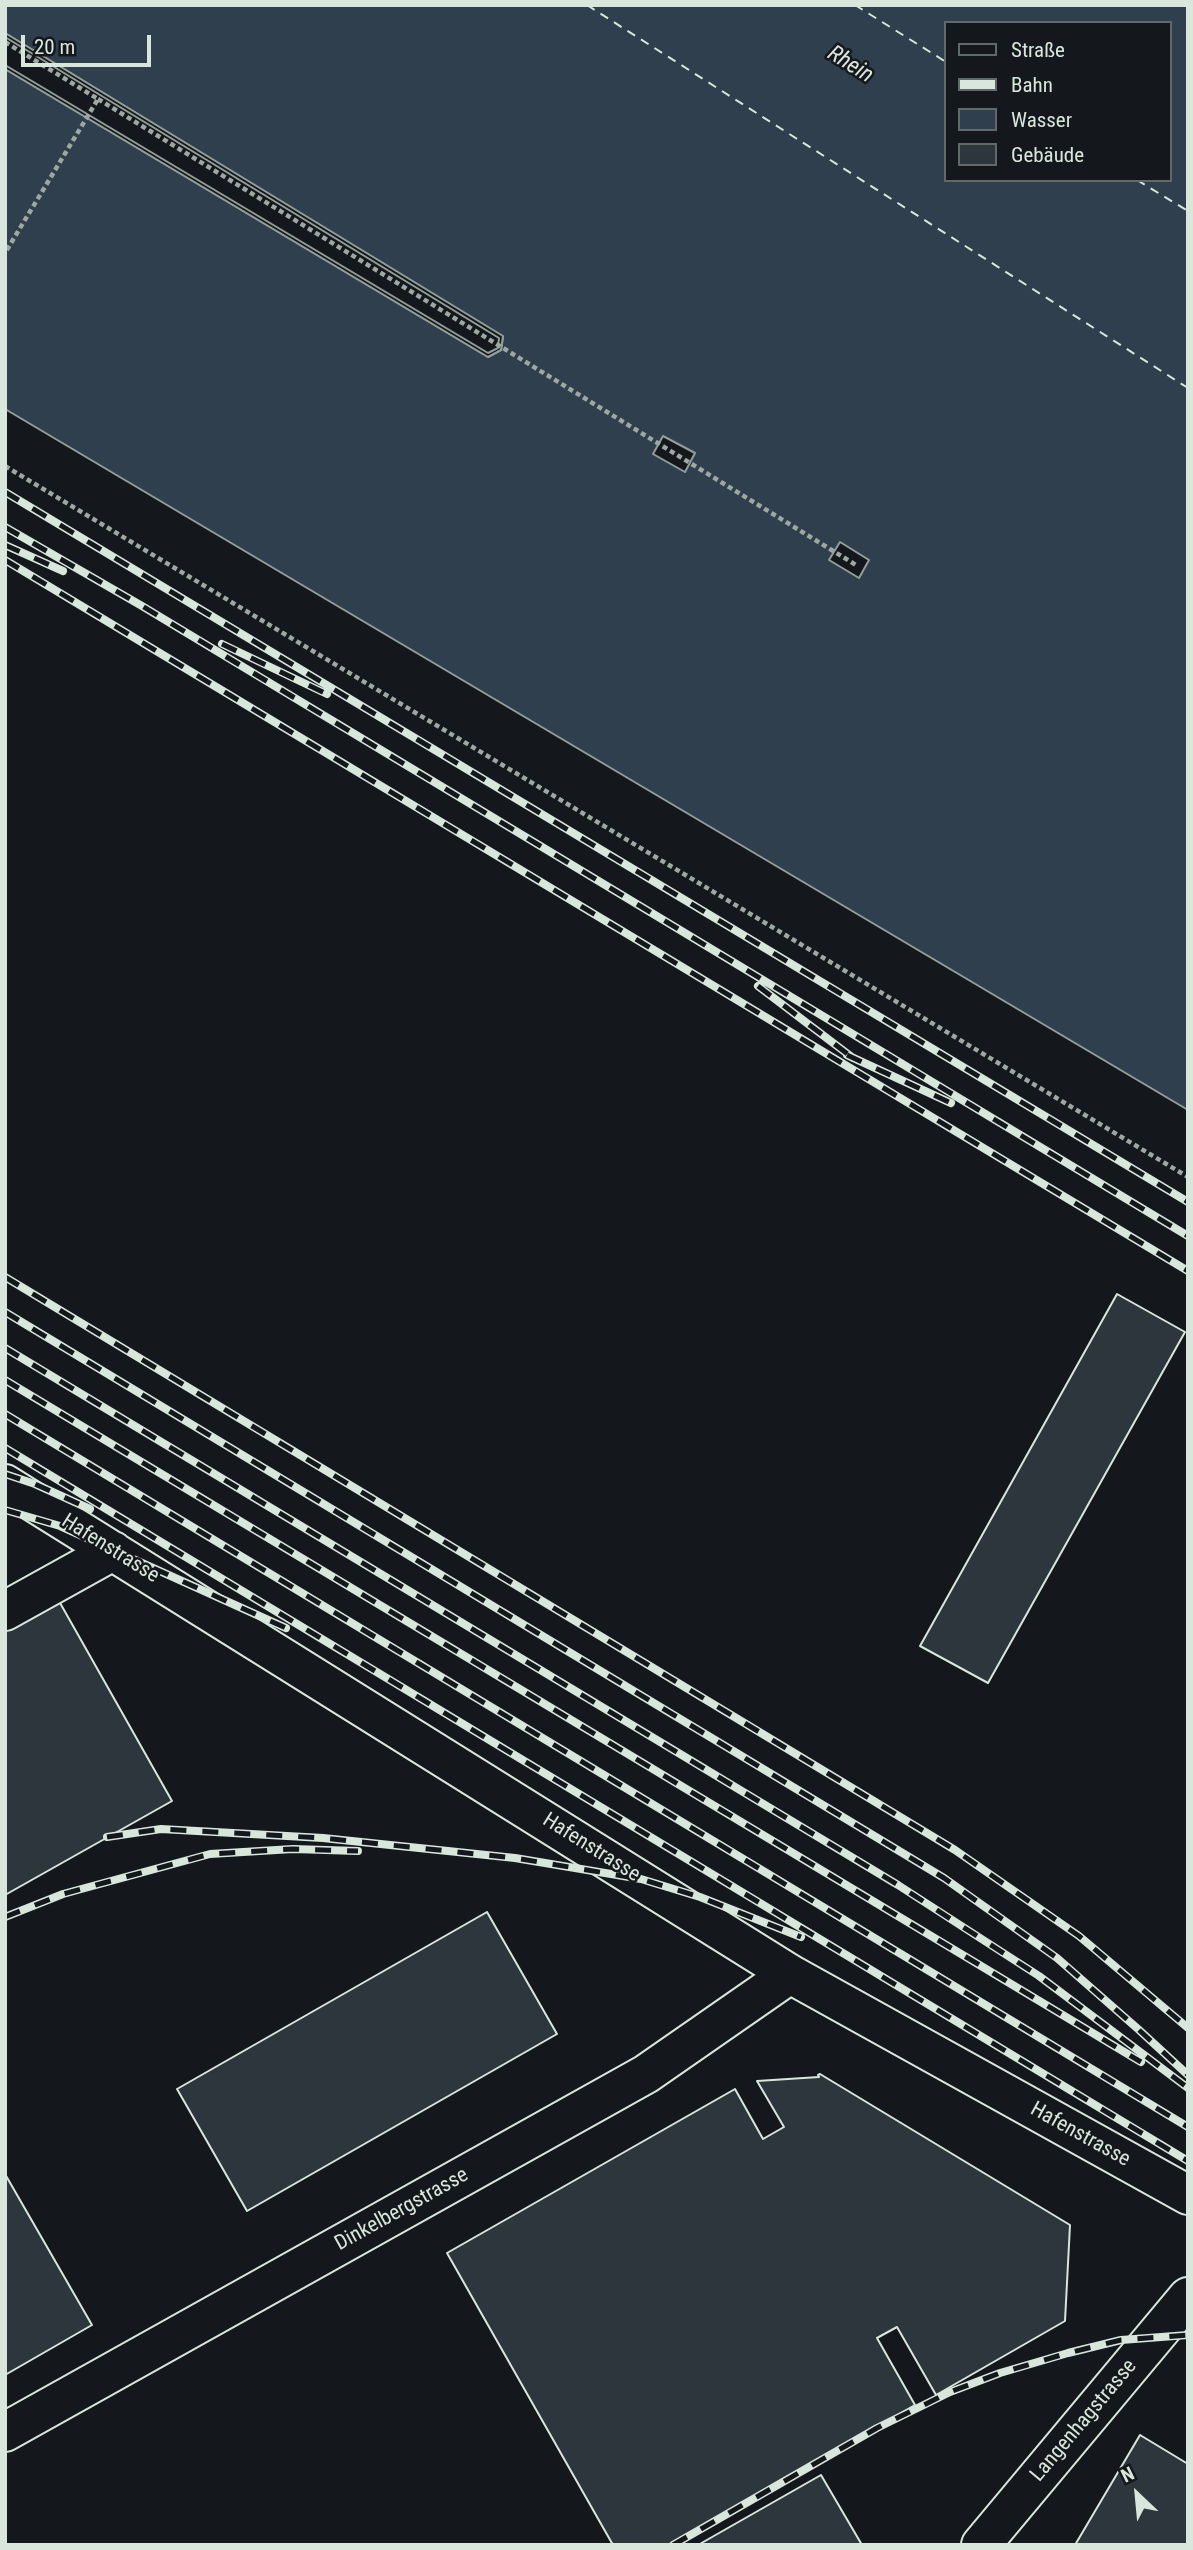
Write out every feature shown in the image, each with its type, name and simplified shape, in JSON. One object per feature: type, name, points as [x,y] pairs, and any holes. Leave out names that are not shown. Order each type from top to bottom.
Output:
[{"type":"street","name":"Hafenstrasse","points":[[5,1484],[790,1973],[1188,2195]]},
{"type":"street","points":[[5,1611],[113,1551]]},
{"type":"street","name":"Dinkelbergstrasse","points":[[5,2432],[646,2074],[790,1973]]},
{"type":"street","name":"Langenhagstrasse","points":[[981,2545],[1188,2297]]},
{"type":"path","points":[[5,42],[856,565]]},
{"type":"path","points":[[5,253],[98,99]]},
{"type":"path","points":[[5,466],[1188,1177]]},
{"type":"water","name":"Rhein","points":[[5,5],[1188,5],[1188,1110],[5,409],[5,69],[488,357],[501,350],[503,337],[5,33]],"holes":[[[663,436],[695,453],[685,472],[653,454]],[[840,542],[869,560],[859,578],[829,560]]]},
{"type":"pier","points":[[5,33],[503,336],[501,350],[488,357],[5,69],[5,65],[488,353],[498,348],[499,338],[5,37]]},
{"type":"building","points":[[1117,1294],[1185,1332],[988,1683],[920,1646]]},
{"type":"building","points":[[55,1594],[172,1801],[5,1895],[5,1623]]},
{"type":"building","points":[[487,1912],[557,2034],[247,2211],[177,2089]]},
{"type":"building","points":[[820,2074],[1070,2225],[1065,2321],[936,2395],[897,2327],[877,2338],[915,2405],[669,2545],[613,2545],[447,2253],[735,2089],[763,2139],[784,2127],[757,2081],[819,2077]]},
{"type":"building","points":[[5,2174],[92,2325],[5,2375]]},
{"type":"building","points":[[1140,2435],[1188,2464],[1188,2545],[1075,2545]]},
{"type":"building","points":[[821,2475],[862,2545],[698,2545]]},
{"type":"ferry route","points":[[587,5],[1188,388]]},
{"type":"ferry route","points":[[855,5],[944,61]]},
{"type":"ferry route","points":[[1140,182],[1188,211]]},
{"type":"railway","points":[[5,492],[1188,1202]]},
{"type":"railway","points":[[5,527],[142,606],[1188,1236]]},
{"type":"railway","points":[[5,545],[63,571]]},
{"type":"railway","points":[[5,560],[1188,1271]]},
{"type":"railway","points":[[222,644],[327,694]]},
{"type":"railway","points":[[758,986],[853,1058]]},
{"type":"railway","points":[[847,1055],[951,1103]]},
{"type":"railway","points":[[5,1277],[955,1850],[1079,1936],[1188,2028]]},
{"type":"railway","points":[[5,1312],[944,1878],[1057,1958],[1188,2075]]},
{"type":"railway","points":[[5,1348],[898,1885],[1039,1976],[1188,2088]]},
{"type":"railway","points":[[5,1380],[1141,2062]]},
{"type":"railway","points":[[5,1414],[1188,2127]]},
{"type":"railway","points":[[5,1448],[1188,2161]]},
{"type":"railway","points":[[5,1474],[35,1484],[90,1509]]},
{"type":"railway","points":[[5,1510],[60,1526],[286,1628]]},
{"type":"railway","points":[[107,1837],[161,1829],[323,1838],[515,1858],[641,1879],[700,1897],[801,1937]]},
{"type":"railway","points":[[5,1917],[63,1894],[210,1854],[293,1849],[358,1851]]},
{"type":"railway","points":[[673,2545],[877,2428],[950,2392],[1000,2373],[1121,2340],[1188,2335]]}]
